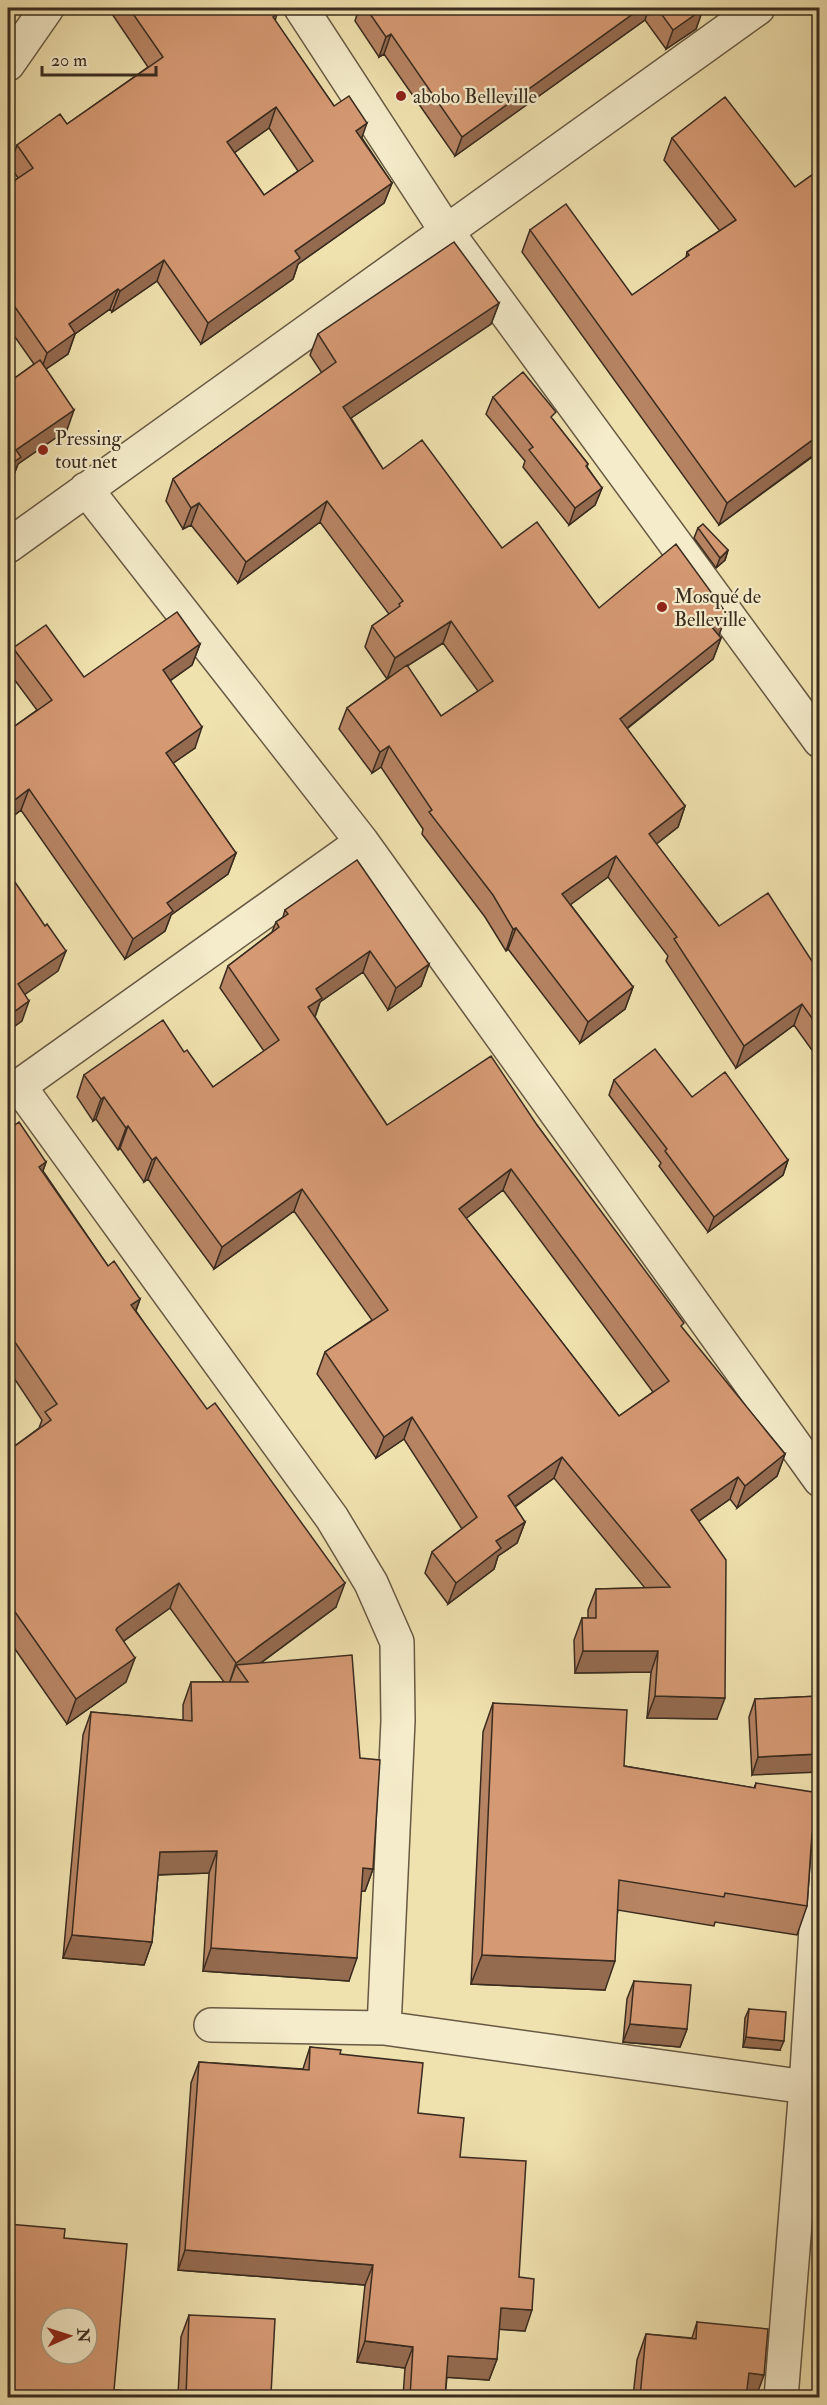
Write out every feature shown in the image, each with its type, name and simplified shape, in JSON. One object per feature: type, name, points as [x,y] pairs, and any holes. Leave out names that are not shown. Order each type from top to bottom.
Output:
[{"type":"street","points":[[8,64],[47,8]]},
{"type":"street","points":[[301,8],[447,231],[819,741]]},
{"type":"street","points":[[8,546],[758,8]]},
{"type":"street","points":[[86,489],[362,842],[819,1480]]},
{"type":"street","points":[[362,842],[14,1090],[332,1518],[371,1582],[397,1642],[398,1721],[384,2028]]},
{"type":"street","points":[[781,2397],[806,2087],[819,1865]]},
{"type":"street","points":[[211,2025],[384,2028],[806,2087]]},
{"type":"building","points":[[129,8],[273,8],[277,14],[273,17],[334,106],[349,96],[367,123],[356,131],[392,183],[295,251],[300,258],[208,323],[164,260],[69,324],[75,333],[47,353],[15,307],[8,312],[8,185],[33,168],[17,145],[60,114],[67,124],[163,57]],"holes":[[[276,107],[313,161],[264,195],[227,142]]]},
{"type":"building","points":[[366,8],[641,8],[462,137],[391,34],[386,37]]},
{"type":"building","points":[[657,8],[702,8],[703,9],[673,30]]},
{"type":"building","points":[[725,97],[795,187],[819,170],[819,435],[727,503],[530,230],[566,204],[632,295],[689,255],[687,252],[736,220],[672,138]]},
{"type":"building","points":[[454,242],[499,303],[343,407],[383,469],[422,440],[502,548],[537,522],[599,608],[676,544],[727,614],[710,625],[721,638],[620,719],[685,806],[649,834],[719,926],[768,893],[819,972],[819,1028],[802,1004],[744,1046],[674,939],[677,937],[616,856],[562,894],[633,987],[588,1022],[516,928],[513,929],[493,895],[429,812],[432,810],[389,746],[380,752],[347,708],[407,665],[441,716],[493,681],[451,621],[395,658],[372,626],[400,606],[399,604],[403,601],[327,501],[246,562],[199,503],[191,508],[173,479],[336,362],[318,334]]},
{"type":"building","points":[[40,360],[74,410],[16,450],[21,457],[8,466],[8,383]]},
{"type":"building","points":[[523,372],[556,412],[551,417],[588,464],[586,466],[602,488],[575,508],[529,450],[533,447],[493,397]]},
{"type":"building","points":[[703,524],[728,550],[720,558],[698,528]]},
{"type":"building","points":[[177,612],[200,644],[163,670],[202,727],[166,753],[236,853],[167,903],[173,911],[133,939],[29,789],[8,805],[8,731],[52,700],[13,648],[46,625],[84,677]]},
{"type":"building","points":[[357,860],[429,964],[396,988],[370,951],[316,989],[322,998],[308,1007],[387,1125],[491,1056],[537,1125],[684,1323],[681,1326],[785,1454],[745,1486],[738,1477],[691,1510],[726,1560],[725,1698],[655,1696],[658,1651],[583,1651],[582,1618],[596,1618],[596,1589],[670,1587],[562,1457],[508,1496],[525,1522],[496,1541],[501,1548],[456,1583],[432,1552],[477,1517],[412,1417],[384,1437],[325,1352],[388,1310],[302,1189],[222,1247],[156,1157],[152,1160],[128,1126],[126,1128],[104,1097],[101,1099],[84,1075],[163,1020],[184,1052],[187,1050],[213,1087],[279,1040],[228,966],[279,927],[276,922],[288,914],[285,910]],"holes":[[[511,1169],[669,1381],[619,1416],[459,1209]]]},
{"type":"building","points":[[8,872],[45,926],[47,924],[66,951],[18,984],[29,1001],[8,1016]]},
{"type":"building","points":[[655,1049],[692,1097],[725,1072],[788,1160],[714,1217],[665,1151],[667,1149],[614,1080]]},
{"type":"building","points":[[19,1122],[46,1162],[39,1167],[108,1266],[114,1261],[140,1299],[131,1305],[207,1409],[215,1403],[345,1583],[236,1663],[179,1583],[117,1628],[116,1630],[135,1658],[76,1699],[8,1602],[8,1451],[51,1420],[45,1412],[57,1404],[8,1332],[8,1130]]},
{"type":"building","points":[[352,1655],[360,1758],[380,1760],[373,1869],[363,1868],[357,1958],[211,1948],[217,1851],[160,1852],[152,1942],[72,1935],[91,1712],[192,1721],[191,1682],[248,1682],[236,1665]]},
{"type":"building","points":[[819,1696],[819,1754],[758,1757],[755,1699]]},
{"type":"building","points":[[493,1703],[627,1710],[624,1766],[755,1788],[756,1783],[819,1793],[819,1823],[815,1825],[812,1834],[807,1906],[725,1893],[724,1897],[619,1880],[615,1961],[482,1955]]},
{"type":"building","points":[[634,1981],[691,1985],[687,2029],[630,2024]]},
{"type":"building","points":[[749,2009],[786,2012],[784,2041],[746,2037]]},
{"type":"building","points":[[310,2047],[341,2050],[340,2054],[423,2063],[418,2113],[464,2118],[460,2157],[526,2161],[519,2277],[534,2279],[532,2310],[501,2308],[497,2359],[448,2356],[445,2397],[410,2397],[413,2347],[365,2341],[373,2265],[185,2250],[199,2062],[309,2070]]},
{"type":"building","points":[[8,2224],[65,2229],[64,2238],[127,2244],[114,2390],[186,2396],[189,2315],[275,2319],[271,2394],[236,2393],[236,2397],[8,2397]]},
{"type":"building","points":[[697,2322],[768,2329],[764,2375],[749,2373],[746,2397],[640,2397],[646,2334],[696,2339]]},
{"type":"building","points":[[292,2395],[316,2397],[292,2397]]},
{"type":"place","name":"abobo Belleville","points":[[401,96]]},
{"type":"place","name":"Pressing tout net","points":[[43,450]]},
{"type":"place","name":"Mosqué de Belleville","points":[[662,607]]}]
